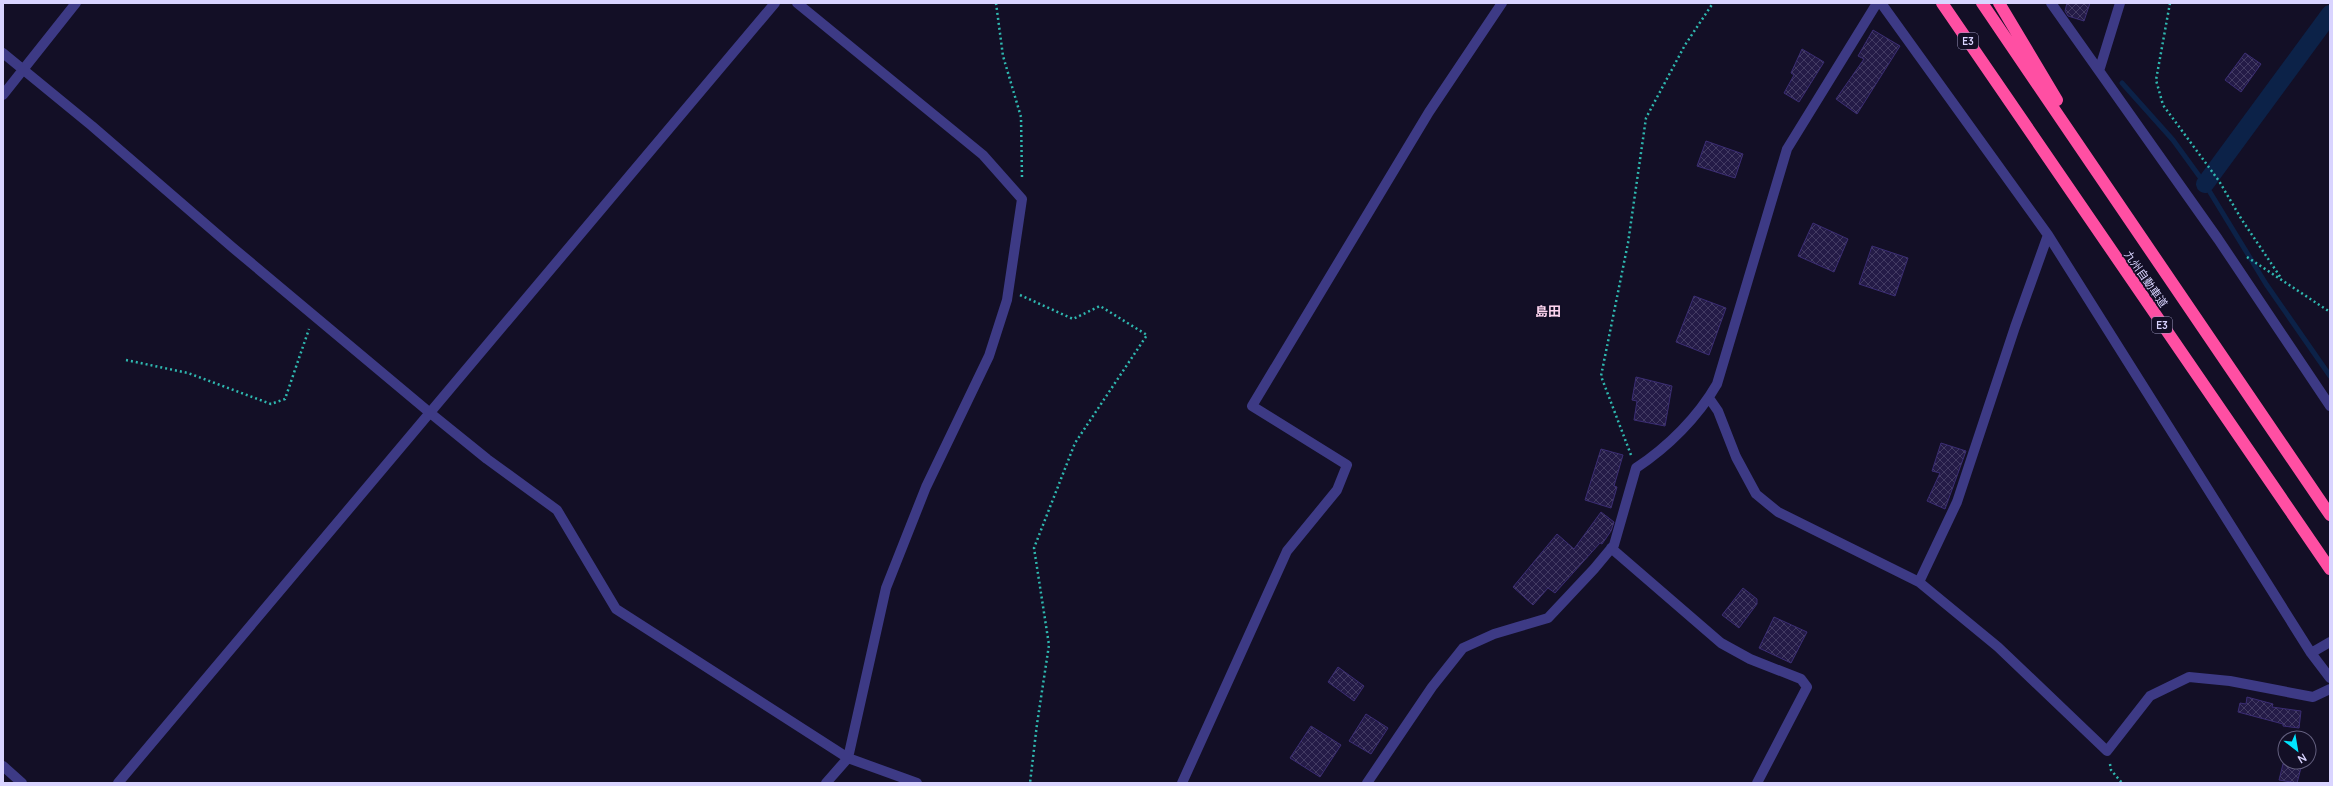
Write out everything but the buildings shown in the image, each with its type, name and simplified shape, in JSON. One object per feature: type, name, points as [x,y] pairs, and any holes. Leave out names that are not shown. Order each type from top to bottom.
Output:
[{"type":"highway","points":[[1934,3],[1994,79]]},
{"type":"highway","name":"九州自動車道","points":[[1942,3],[2330,569]]},
{"type":"highway","name":"九州自動車道","points":[[1982,3],[2330,515]]},
{"type":"highway","points":[[1999,3],[2125,214]]},
{"type":"street","points":[[3,94],[24,70],[76,3]]},
{"type":"street","points":[[118,783],[774,3]]},
{"type":"street","points":[[797,3],[983,155],[1022,199],[1007,300],[989,356],[926,487],[886,588],[848,758],[826,783]]},
{"type":"street","points":[[1182,783],[1287,552],[1337,490],[1347,465],[1252,406],[1429,112],[1502,3]]},
{"type":"street","points":[[1367,783],[1432,687],[1463,648],[1494,634],[1548,618],[1614,544],[1636,468],[1653,457],[1675,437],[1709,398],[1717,384],[1787,149],[1877,3]]},
{"type":"street","points":[[1881,3],[2048,235],[2311,653],[2330,678]]},
{"type":"street","points":[[2051,3],[2218,239],[2330,406]]},
{"type":"street","points":[[2099,71],[2120,3]]},
{"type":"street","points":[[3,53],[429,412],[487,459],[557,510],[616,609],[848,758],[917,783]]},
{"type":"street","points":[[1919,582],[1957,502],[2014,328],[2048,235]]},
{"type":"street","points":[[1709,398],[1718,411],[1736,458],[1756,494],[1778,512],[1919,582],[1998,647],[2107,751],[2150,696],[2188,677],[2230,680],[2313,697],[2330,689]]},
{"type":"street","points":[[1611,548],[1721,643],[1750,659],[1801,679],[1807,687],[1757,783]]},
{"type":"street","points":[[2311,653],[2330,642]]},
{"type":"street","points":[[3,766],[22,783]]},
{"type":"path","points":[[996,3],[1003,56],[1020,117],[1022,199]]},
{"type":"path","points":[[1636,468],[1602,376],[1628,243],[1646,118],[1685,46],[1713,3]]},
{"type":"path","points":[[2170,3],[2156,80],[2163,105],[2220,181],[2242,220],[2281,278]]},
{"type":"path","points":[[2243,255],[2281,278],[2330,312]]},
{"type":"path","points":[[1008,289],[1073,319],[1100,306],[1147,335],[1075,443],[1034,548],[1049,645],[1036,724],[1030,783]]},
{"type":"path","points":[[126,360],[188,373],[271,404],[285,399],[314,316]]},
{"type":"path","points":[[2107,751],[2111,770],[2122,783]]},
{"type":"waterway","points":[[2205,184],[2330,14]]},
{"type":"waterway","points":[[2122,83],[2173,140],[2205,184],[2266,284],[2330,376]]},
{"type":"district","name":"島田","points":[[1548,311]]}]
